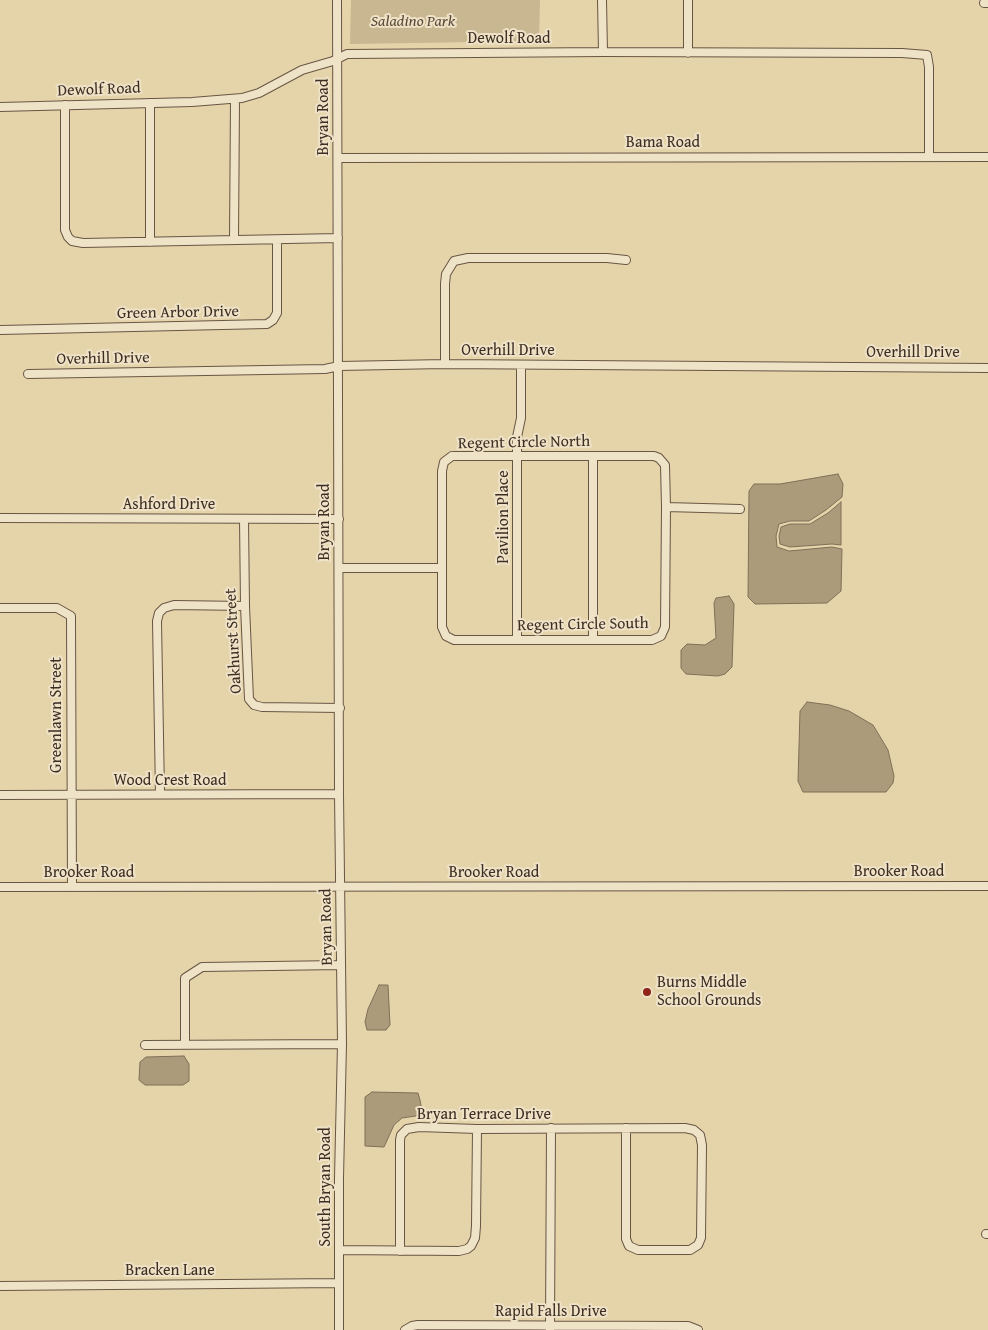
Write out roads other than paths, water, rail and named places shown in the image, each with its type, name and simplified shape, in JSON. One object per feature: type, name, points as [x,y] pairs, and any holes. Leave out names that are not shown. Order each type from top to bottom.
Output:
[{"type":"street","name":"Bryan Road","points":[[337,0],[339,794],[342,1044]]},
{"type":"street","points":[[602,0],[602,52]]},
{"type":"street","points":[[688,0],[688,53]]},
{"type":"street","name":"Dewolf Road","points":[[0,106],[235,99],[254,95],[302,70],[338,59],[347,54],[602,52],[902,53],[926,55],[930,67],[929,156]]},
{"type":"street","points":[[234,240],[235,99]]},
{"type":"street","points":[[150,102],[150,242]]},
{"type":"street","points":[[65,105],[65,230],[70,240],[80,243],[338,238]]},
{"type":"street","name":"Bama Road","points":[[338,158],[988,157]]},
{"type":"street","name":"Green Arbor Drive","points":[[0,330],[267,324],[275,318],[277,313],[277,240]]},
{"type":"street","points":[[445,364],[446,274],[454,261],[468,258],[607,258],[626,260]]},
{"type":"street","name":"Overhill Drive","points":[[28,374],[325,369],[339,366],[445,364],[988,368]]},
{"type":"street","name":"Pavilion Place","points":[[517,640],[517,437],[521,418],[521,365]]},
{"type":"street","name":"Regent Circle North","points":[[442,568],[442,471],[444,462],[452,456],[654,456],[659,458],[665,465],[666,507]]},
{"type":"street","points":[[592,456],[593,640]]},
{"type":"street","points":[[666,507],[740,508]]},
{"type":"street","name":"Regent Circle South","points":[[442,568],[442,628],[446,636],[454,640],[652,640],[661,636],[665,627],[666,507]]},
{"type":"street","name":"Ashford Drive","points":[[0,518],[339,519]]},
{"type":"street","name":"Oakhurst Street","points":[[244,519],[248,694],[251,702],[262,707],[340,708]]},
{"type":"street","points":[[339,568],[442,568]]},
{"type":"street","points":[[160,794],[159,613],[164,608],[174,605],[245,606]]},
{"type":"street","name":"Greenlawn Street","points":[[0,608],[56,608],[71,616],[72,887]]},
{"type":"street","name":"Wood Crest Road","points":[[0,794],[339,794]]},
{"type":"street","name":"Brooker Road","points":[[0,887],[988,886]]},
{"type":"street","points":[[185,1044],[185,978],[202,967],[340,965]]},
{"type":"street","points":[[145,1045],[342,1044]]},
{"type":"street","name":"South Bryan Road","points":[[339,1330],[339,1178],[342,1044]]},
{"type":"street","name":"Bryan Terrace Drive","points":[[400,1251],[401,1135],[411,1128],[626,1128],[690,1128],[700,1135],[702,1145],[701,1238],[698,1245],[690,1250],[638,1250],[629,1246],[626,1239],[626,1128]]},
{"type":"street","points":[[340,1250],[462,1251],[467,1249],[474,1242],[476,1226],[476,1128]]},
{"type":"street","points":[[550,1328],[551,1128]]},
{"type":"street","name":"Bracken Lane","points":[[0,1286],[339,1283]]},
{"type":"street","name":"Rapid Falls Drive","points":[[405,1330],[412,1326],[550,1328],[688,1326],[698,1330]]},
{"type":"place","name":"Burns Middle School Grounds","points":[[647,992]]},
{"type":"park label","name":"Saladino Park","points":[[413,22]]}]
